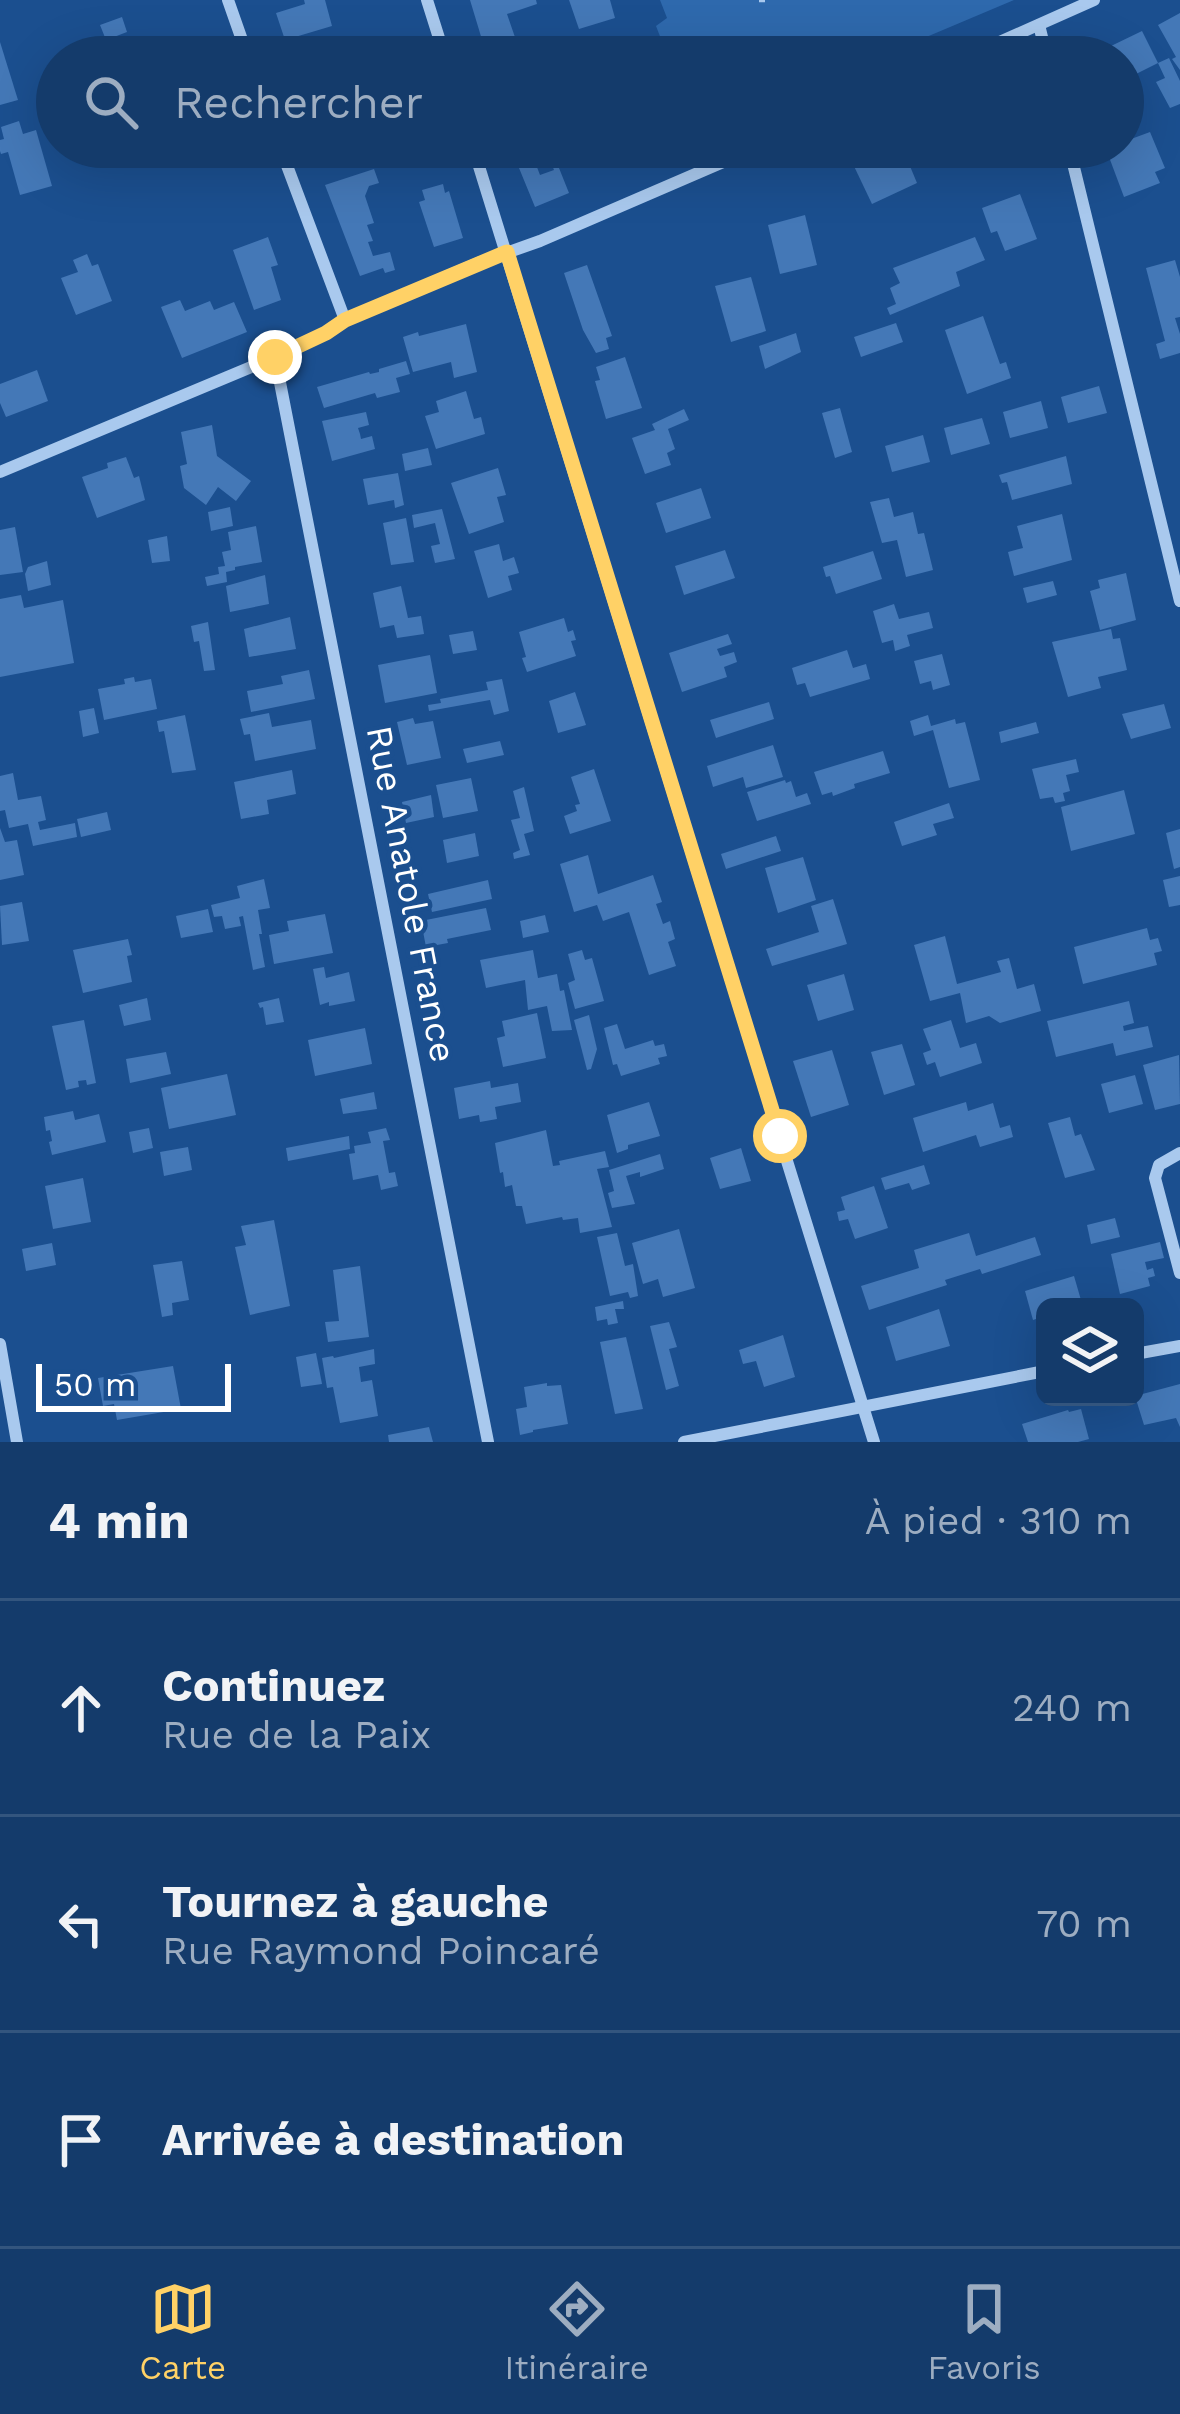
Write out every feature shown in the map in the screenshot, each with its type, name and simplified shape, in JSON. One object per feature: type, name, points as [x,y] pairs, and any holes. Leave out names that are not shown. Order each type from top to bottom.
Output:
[{"type":"street","points":[[228,0],[241,36]]},
{"type":"street","points":[[427,0],[438,36]]},
{"type":"street","points":[[1015,36],[1094,0]]},
{"type":"street","points":[[1039,26],[1042,36]]},
{"type":"street","points":[[288,168],[345,320]]},
{"type":"street","points":[[480,168],[874,1442]]},
{"type":"street","points":[[0,472],[275,357],[345,320],[710,168]]},
{"type":"street","points":[[1074,168],[1180,601]]},
{"type":"street","name":"Rue Anatole France","points":[[275,357],[488,1442]]},
{"type":"street","points":[[1180,1154],[1159,1165],[1155,1178],[1180,1273]]},
{"type":"street","points":[[0,1344],[17,1442]]},
{"type":"street","points":[[1144,1352],[1180,1346]]},
{"type":"street","points":[[685,1442],[1036,1373]]},
{"type":"path","points":[[759,0],[773,0]]},
{"type":"shaded area","points":[[660,0],[1014,0],[929,36],[660,36],[656,26],[667,18]]},
{"type":"building","points":[[304,0],[325,0],[332,26],[284,36],[276,13],[305,4]]},
{"type":"building","points":[[470,0],[536,0],[537,4],[507,14],[515,36],[481,36]]},
{"type":"building","points":[[569,0],[610,0],[615,18],[579,29]]},
{"type":"building","points":[[1180,13],[1180,70],[1158,25]]},
{"type":"building","points":[[122,17],[127,32],[104,36],[100,25]]},
{"type":"building","points":[[1142,31],[1158,63],[1144,70],[1144,36],[1132,36]]},
{"type":"building","points":[[0,42],[18,100],[0,105]]},
{"type":"building","points":[[1169,58],[1180,81],[1180,104],[1170,108],[1156,82],[1165,78],[1158,63]]},
{"type":"building","points":[[19,121],[23,134],[36,130],[36,168],[47,168],[52,186],[20,195],[8,152],[0,151],[1,127]]},
{"type":"building","points":[[1150,132],[1165,168],[1155,172],[1160,183],[1124,197],[1113,168],[1144,168],[1144,134]]},
{"type":"building","points":[[519,168],[537,168],[540,175],[559,168],[569,193],[535,207]]},
{"type":"building","points":[[855,168],[911,168],[917,183],[872,204]]},
{"type":"building","points":[[374,169],[379,183],[369,186],[365,196],[374,223],[367,225],[373,241],[368,242],[373,256],[390,252],[395,270],[385,273],[383,268],[360,276],[325,185]]},
{"type":"building","points":[[443,184],[463,238],[434,247],[419,202],[425,200],[422,190]]},
{"type":"building","points":[[1020,194],[1037,239],[1005,251],[997,231],[991,233],[982,208]]},
{"type":"building","points":[[805,215],[817,265],[780,274],[768,225]]},
{"type":"building","points":[[268,237],[278,265],[271,267],[281,300],[254,310],[233,250]]},
{"type":"building","points":[[975,237],[985,260],[956,272],[960,286],[890,315],[887,308],[896,304],[890,288],[900,283],[893,268]]},
{"type":"building","points":[[87,254],[92,266],[98,264],[112,301],[76,315],[61,278],[78,272],[73,260]]},
{"type":"building","points":[[1175,260],[1180,277],[1180,317],[1175,318],[1180,353],[1160,359],[1156,344],[1165,341],[1146,268]]},
{"type":"building","points":[[587,265],[612,336],[606,338],[609,349],[596,353],[564,273]]},
{"type":"building","points":[[751,277],[766,331],[731,342],[715,286]]},
{"type":"building","points":[[180,300],[185,311],[210,301],[214,310],[234,302],[247,332],[182,358],[161,307]]},
{"type":"building","points":[[983,316],[1000,364],[1006,362],[1011,378],[967,394],[945,330]]},
{"type":"building","points":[[896,323],[903,342],[861,357],[854,337]]},
{"type":"building","points":[[466,324],[477,372],[454,378],[451,362],[413,372],[403,337]]},
{"type":"building","points":[[796,333],[801,352],[765,369],[759,346]]},
{"type":"building","points":[[625,357],[642,408],[606,419],[595,381],[600,380],[596,367]]},
{"type":"building","points":[[406,361],[410,374],[396,378],[400,392],[377,398],[375,393],[324,408],[317,387]]},
{"type":"building","points":[[37,370],[48,401],[6,417],[0,384]]},
{"type":"building","points":[[1099,386],[1107,413],[1068,423],[1061,397]]},
{"type":"building","points":[[466,391],[474,419],[481,417],[485,434],[436,449],[425,416],[439,412],[436,401]]},
{"type":"building","points":[[1041,401],[1048,428],[1010,438],[1003,412]]},
{"type":"building","points":[[840,408],[852,452],[835,458],[822,413]]},
{"type":"building","points":[[684,409],[689,420],[668,429],[675,449],[667,453],[671,465],[645,474],[632,438],[655,430],[652,424]]},
{"type":"building","points":[[366,412],[369,425],[358,428],[361,439],[372,436],[375,449],[332,461],[322,421]]},
{"type":"building","points":[[982,418],[990,444],[951,455],[944,428]]},
{"type":"building","points":[[212,425],[217,456],[251,481],[236,501],[218,487],[206,505],[184,488],[180,466],[187,464],[181,432]]},
{"type":"building","points":[[923,435],[930,462],[892,472],[885,446]]},
{"type":"building","points":[[428,448],[432,465],[405,471],[402,454]]},
{"type":"building","points":[[1066,456],[1072,484],[1012,500],[1007,482],[1002,483],[999,475]]},
{"type":"building","points":[[126,457],[134,478],[139,476],[145,500],[97,518],[82,477]]},
{"type":"building","points":[[498,468],[506,495],[497,497],[504,522],[469,534],[451,483]]},
{"type":"building","points":[[398,473],[404,505],[395,508],[394,500],[368,505],[363,479]]},
{"type":"building","points":[[701,488],[711,518],[666,533],[656,503]]},
{"type":"building","points":[[889,498],[894,517],[913,512],[933,570],[906,577],[897,540],[882,543],[870,502]]},
{"type":"building","points":[[230,507],[233,526],[211,531],[208,512]]},
{"type":"building","points":[[442,509],[455,559],[435,563],[431,546],[440,544],[435,523],[414,528],[412,515]]},
{"type":"building","points":[[1062,514],[1072,560],[1014,576],[1008,552],[1023,548],[1017,526]]},
{"type":"building","points":[[406,518],[414,562],[391,565],[383,523]]},
{"type":"building","points":[[256,526],[262,562],[235,567],[226,572],[227,582],[207,586],[205,577],[219,574],[218,567],[225,566],[222,552],[231,550],[228,532]]},
{"type":"building","points":[[15,527],[23,572],[0,575],[0,530]]},
{"type":"building","points":[[167,536],[170,561],[152,563],[148,540]]},
{"type":"building","points":[[499,544],[503,561],[514,557],[519,573],[508,576],[512,590],[488,598],[474,551]]},
{"type":"building","points":[[725,550],[735,578],[684,595],[675,566]]},
{"type":"building","points":[[873,551],[882,579],[836,594],[823,567]]},
{"type":"building","points":[[47,561],[51,585],[28,591],[28,567]]},
{"type":"building","points":[[1126,573],[1136,620],[1100,630],[1090,591],[1100,588],[1098,580]]},
{"type":"building","points":[[265,575],[269,604],[230,612],[226,586]]},
{"type":"building","points":[[1053,581],[1057,595],[1027,603],[1023,588]]},
{"type":"building","points":[[401,586],[408,618],[421,616],[424,634],[397,638],[394,625],[380,628],[373,593]]},
{"type":"building","points":[[21,595],[24,608],[63,600],[74,663],[0,677],[0,599]]},
{"type":"building","points":[[894,604],[899,619],[929,612],[933,628],[907,635],[910,646],[895,651],[893,640],[882,643],[873,611]]},
{"type":"building","points":[[290,617],[296,649],[249,657],[244,629]]},
{"type":"building","points":[[564,618],[568,632],[573,630],[576,656],[527,672],[519,632]]},
{"type":"building","points":[[208,622],[215,670],[204,671],[191,626]]},
{"type":"building","points":[[1111,629],[1113,639],[1120,638],[1127,670],[1098,677],[1101,688],[1068,697],[1052,642]]},
{"type":"building","points":[[473,631],[477,650],[453,654],[449,635]]},
{"type":"building","points":[[728,634],[732,644],[717,649],[720,656],[734,652],[737,662],[724,667],[727,677],[682,692],[669,653]]},
{"type":"building","points":[[847,650],[853,668],[866,664],[870,679],[810,697],[805,683],[797,685],[792,668]]},
{"type":"building","points":[[942,654],[950,685],[933,690],[931,681],[920,684],[914,661]]},
{"type":"building","points":[[430,655],[437,693],[385,703],[378,665]]},
{"type":"building","points":[[309,670],[315,699],[251,712],[247,691],[283,684],[281,676]]},
{"type":"building","points":[[134,677],[135,682],[151,679],[157,709],[104,720],[98,689],[125,684],[124,679]]},
{"type":"building","points":[[502,679],[509,711],[494,715],[490,700],[429,711],[428,705],[441,703],[440,699],[488,690],[486,682]]},
{"type":"building","points":[[575,692],[586,725],[558,733],[549,701]]},
{"type":"building","points":[[769,702],[774,719],[716,738],[710,720]]},
{"type":"building","points":[[1164,704],[1171,728],[1131,739],[1122,714]]},
{"type":"building","points":[[94,708],[99,733],[83,737],[79,711]]},
{"type":"building","points":[[269,713],[272,727],[311,720],[316,749],[255,761],[250,734],[244,735],[240,719]]},
{"type":"building","points":[[185,715],[196,770],[172,773],[164,731],[159,732],[157,721]]},
{"type":"building","points":[[928,715],[931,726],[955,719],[956,724],[965,722],[980,780],[949,788],[933,730],[914,736],[910,721]]},
{"type":"building","points":[[413,718],[415,724],[433,721],[441,758],[407,765],[397,722]]},
{"type":"building","points":[[1036,722],[1039,733],[1001,743],[999,732]]},
{"type":"building","points":[[500,741],[504,755],[467,763],[463,749]]},
{"type":"building","points":[[773,745],[783,777],[746,788],[743,777],[713,787],[707,766]]},
{"type":"building","points":[[883,751],[890,773],[833,796],[832,792],[822,795],[814,772]]},
{"type":"building","points":[[1076,759],[1079,772],[1066,775],[1070,791],[1063,793],[1065,801],[1040,799],[1032,769]]},
{"type":"building","points":[[594,769],[611,821],[570,834],[564,816],[577,811],[575,805],[580,804],[571,777]]},
{"type":"building","points":[[292,770],[296,794],[267,800],[269,814],[241,819],[234,782]]},
{"type":"building","points":[[13,773],[18,800],[41,796],[46,820],[38,822],[40,830],[75,823],[77,837],[33,846],[28,824],[9,828],[5,810],[0,811],[0,776]]},
{"type":"building","points":[[471,778],[478,811],[443,818],[436,785]]},
{"type":"building","points":[[791,781],[796,797],[807,793],[811,804],[757,821],[747,792]]},
{"type":"building","points":[[524,787],[534,831],[524,834],[530,855],[514,859],[513,853],[520,850],[511,820],[520,818],[513,791]]},
{"type":"building","points":[[1124,790],[1135,834],[1071,851],[1061,807]]},
{"type":"building","points":[[431,795],[434,817],[406,823],[402,802]]},
{"type":"building","points":[[949,803],[954,818],[933,824],[937,835],[902,846],[894,822]]},
{"type":"building","points":[[107,812],[111,830],[81,837],[77,819]]},
{"type":"building","points":[[0,828],[5,842],[17,840],[24,875],[0,880]]},
{"type":"building","points":[[1180,829],[1180,867],[1174,869],[1166,833]]},
{"type":"building","points":[[475,833],[479,856],[447,863],[443,840]]},
{"type":"building","points":[[776,836],[781,851],[726,869],[721,854]]},
{"type":"building","points":[[588,855],[598,894],[653,875],[662,902],[656,904],[663,924],[670,921],[675,939],[668,942],[676,966],[649,975],[629,912],[603,921],[597,905],[574,912],[560,864]]},
{"type":"building","points":[[803,857],[816,900],[778,913],[765,868]]},
{"type":"building","points":[[1180,876],[1180,905],[1169,907],[1163,880]]},
{"type":"building","points":[[264,879],[270,908],[258,910],[265,967],[253,970],[243,916],[239,917],[241,926],[225,929],[222,916],[214,917],[211,905],[240,898],[237,886]]},
{"type":"building","points":[[488,880],[492,899],[432,912],[428,894]]},
{"type":"building","points":[[833,899],[847,944],[772,966],[766,949],[819,932],[811,906]]},
{"type":"building","points":[[22,902],[29,941],[2,945],[0,906]]},
{"type":"building","points":[[486,908],[491,930],[426,947],[421,921]]},
{"type":"building","points":[[208,909],[213,932],[181,938],[176,916]]},
{"type":"building","points":[[325,914],[333,953],[274,964],[269,935],[289,931],[287,921]]},
{"type":"building","points":[[545,915],[549,932],[523,938],[520,921]]},
{"type":"building","points":[[1147,928],[1150,940],[1158,938],[1162,951],[1154,953],[1157,965],[1083,984],[1074,947]]},
{"type":"building","points":[[945,936],[957,984],[1001,972],[997,961],[1009,958],[1017,989],[1034,984],[1041,1011],[1000,1023],[989,1016],[966,1023],[960,993],[930,1001],[914,945]]},
{"type":"building","points":[[128,939],[132,982],[83,993],[73,950]]},
{"type":"building","points":[[533,950],[538,978],[557,974],[572,1030],[552,1031],[547,1006],[528,1010],[525,980],[486,988],[480,960]]},
{"type":"building","points":[[582,950],[585,960],[592,958],[604,1001],[575,1009],[568,983],[575,980],[568,954]]},
{"type":"building","points":[[324,967],[326,978],[349,972],[355,1001],[320,1005],[313,969]]},
{"type":"building","points":[[844,974],[854,1010],[818,1021],[807,985]]},
{"type":"building","points":[[147,998],[151,1020],[124,1026],[119,1005]]},
{"type":"building","points":[[279,998],[284,1022],[266,1025],[258,1003]]},
{"type":"building","points":[[1129,1001],[1134,1023],[1123,1026],[1124,1031],[1148,1026],[1153,1047],[1116,1056],[1113,1043],[1056,1057],[1047,1021]]},
{"type":"building","points":[[537,1013],[546,1058],[503,1067],[497,1038],[505,1036],[502,1021]]},
{"type":"building","points":[[589,1015],[597,1049],[587,1070],[574,1020]]},
{"type":"building","points":[[84,1020],[96,1083],[78,1081],[79,1087],[66,1090],[52,1026]]},
{"type":"building","points":[[951,1020],[960,1048],[976,1043],[982,1063],[940,1077],[935,1062],[927,1065],[923,1053],[931,1050],[923,1029]]},
{"type":"building","points":[[617,1024],[625,1049],[653,1040],[655,1046],[664,1044],[667,1056],[658,1058],[660,1064],[621,1076],[617,1064],[613,1065],[604,1028]]},
{"type":"building","points":[[365,1028],[372,1064],[315,1076],[308,1040]]},
{"type":"building","points":[[902,1044],[915,1085],[884,1095],[871,1052]]},
{"type":"building","points":[[832,1050],[849,1105],[811,1117],[793,1061]]},
{"type":"building","points":[[166,1052],[171,1074],[130,1083],[126,1059]]},
{"type":"building","points":[[1179,1055],[1180,1104],[1155,1110],[1143,1065]]},
{"type":"building","points":[[227,1074],[236,1115],[169,1129],[161,1088]]},
{"type":"building","points":[[1135,1075],[1143,1104],[1109,1113],[1101,1084]]},
{"type":"building","points":[[490,1081],[491,1088],[518,1083],[521,1102],[495,1107],[497,1119],[480,1122],[479,1115],[459,1119],[454,1088]]},
{"type":"building","points":[[374,1092],[377,1109],[343,1114],[340,1099]]},
{"type":"building","points":[[649,1102],[660,1136],[617,1153],[607,1115]]},
{"type":"building","points":[[966,1102],[968,1111],[993,1103],[1000,1128],[1010,1125],[1013,1137],[980,1147],[976,1135],[923,1152],[913,1118]]},
{"type":"building","points":[[73,1111],[75,1120],[99,1114],[106,1142],[52,1155],[44,1117]]},
{"type":"building","points":[[1070,1117],[1095,1170],[1065,1178],[1048,1123]]},
{"type":"building","points":[[149,1128],[153,1148],[133,1153],[129,1132]]},
{"type":"building","points":[[386,1128],[390,1140],[383,1141],[389,1173],[395,1172],[398,1186],[381,1190],[378,1175],[353,1180],[349,1154],[355,1153],[354,1146],[371,1143],[368,1132]]},
{"type":"building","points":[[546,1130],[553,1166],[605,1151],[609,1167],[597,1169],[612,1227],[580,1233],[578,1218],[562,1217],[526,1224],[512,1185],[505,1187],[495,1143]]},
{"type":"building","points":[[349,1136],[350,1149],[288,1161],[286,1148]]},
{"type":"building","points":[[188,1147],[192,1170],[164,1176],[160,1152]]},
{"type":"building","points":[[741,1148],[751,1181],[720,1189],[710,1158]]},
{"type":"building","points":[[660,1154],[664,1169],[626,1176],[635,1204],[612,1208],[609,1170]]},
{"type":"building","points":[[924,1165],[930,1184],[912,1190],[909,1183],[885,1190],[881,1178]]},
{"type":"building","points":[[83,1178],[91,1222],[53,1229],[45,1186]]},
{"type":"building","points":[[874,1186],[888,1228],[855,1239],[848,1219],[839,1221],[837,1212],[845,1210],[841,1197]]},
{"type":"building","points":[[1115,1218],[1120,1237],[1091,1244],[1087,1225]]},
{"type":"building","points":[[274,1220],[290,1306],[250,1315],[235,1247],[246,1245],[241,1226]]},
{"type":"building","points":[[679,1229],[695,1288],[663,1297],[658,1279],[643,1284],[632,1243]]},
{"type":"building","points":[[617,1233],[625,1266],[633,1264],[638,1296],[630,1298],[628,1292],[610,1296],[597,1237]]},
{"type":"building","points":[[969,1233],[976,1256],[1035,1237],[1041,1255],[945,1280],[947,1285],[869,1310],[861,1286],[919,1268],[914,1250]]},
{"type":"building","points":[[1160,1242],[1164,1258],[1145,1262],[1155,1276],[1148,1278],[1150,1286],[1120,1294],[1111,1254]]},
{"type":"building","points":[[52,1243],[56,1265],[26,1271],[22,1249]]},
{"type":"building","points":[[182,1261],[189,1300],[172,1303],[173,1315],[162,1317],[153,1265]]},
{"type":"building","points":[[360,1266],[369,1337],[328,1342],[325,1322],[339,1321],[333,1270]]},
{"type":"building","points":[[1074,1276],[1080,1298],[1036,1298],[1033,1320],[1025,1291]]},
{"type":"building","points":[[623,1301],[624,1309],[615,1309],[618,1323],[597,1321],[595,1307]]},
{"type":"building","points":[[939,1309],[950,1346],[896,1361],[886,1327]]},
{"type":"building","points":[[669,1322],[677,1347],[669,1349],[679,1386],[666,1390],[650,1326]]},
{"type":"building","points":[[783,1335],[795,1377],[764,1387],[756,1361],[743,1364],[739,1350]]},
{"type":"building","points":[[626,1337],[643,1409],[615,1414],[600,1342]]},
{"type":"building","points":[[374,1349],[375,1364],[359,1367],[361,1382],[372,1380],[378,1416],[340,1423],[322,1358]]},
{"type":"building","points":[[316,1353],[322,1384],[301,1387],[296,1357]]},
{"type":"building","points":[[173,1366],[181,1409],[117,1420],[114,1404],[103,1406],[98,1378]]},
{"type":"building","points":[[1180,1384],[1180,1427],[1176,1418],[1144,1425],[1138,1406],[1144,1406],[1144,1394]]},
{"type":"building","points":[[561,1385],[568,1424],[520,1435],[516,1409],[527,1407],[524,1387]]},
{"type":"building","points":[[1081,1409],[1089,1439],[1028,1442],[1022,1424]]},
{"type":"building","points":[[429,1427],[433,1442],[389,1442],[388,1435]]},
{"type":"route","points":[[275,357],[345,320],[507,252],[780,1136]]}]
